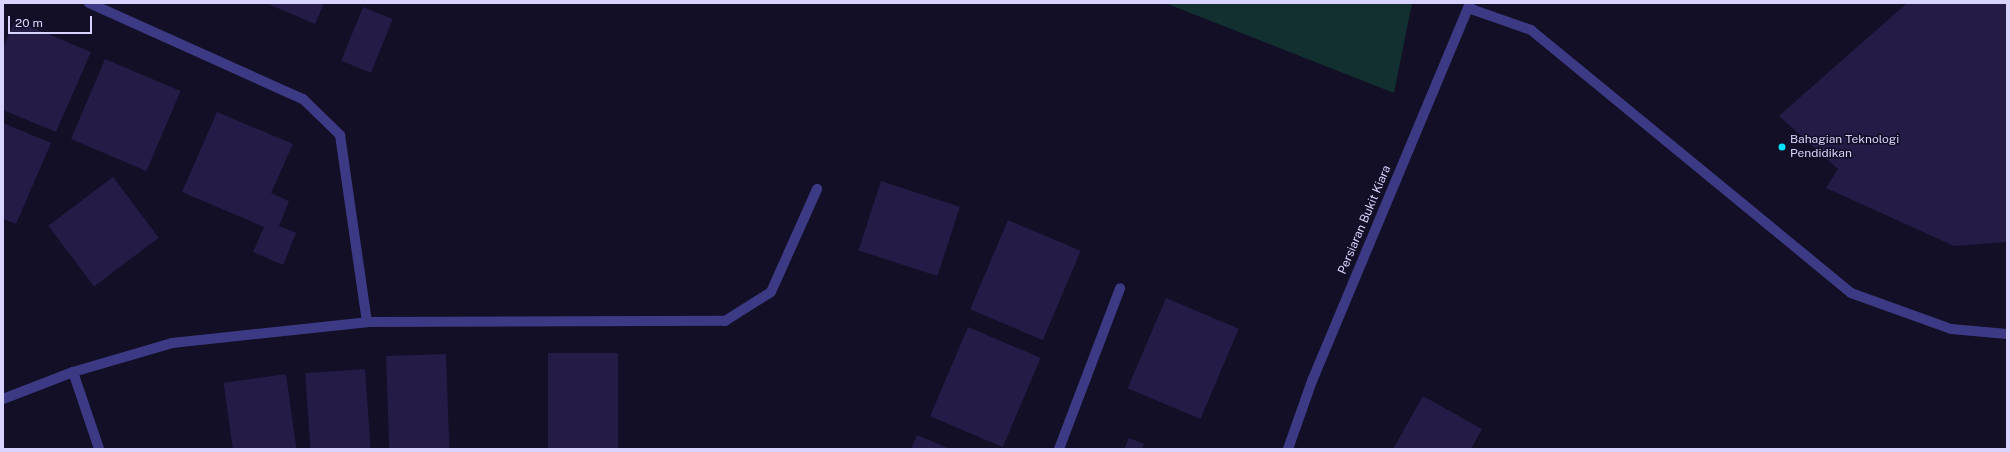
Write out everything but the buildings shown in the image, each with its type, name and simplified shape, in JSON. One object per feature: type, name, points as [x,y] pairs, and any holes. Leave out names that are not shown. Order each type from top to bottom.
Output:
[{"type":"street","points":[[89,3],[303,99],[340,135],[367,322]]},
{"type":"street","points":[[1469,5],[1531,30],[1851,293],[1951,329],[2007,334]]},
{"type":"street","name":"Persiaran Bukit Kiara","points":[[1288,449],[1312,381],[1469,5]]},
{"type":"street","points":[[3,399],[73,372],[172,343],[367,322],[725,321],[771,292],[816,189]]},
{"type":"street","points":[[1059,449],[1120,288]]},
{"type":"street","points":[[73,372],[99,449]]},
{"type":"green space","points":[[1165,3],[1412,3],[1394,93]]},
{"type":"place","name":"Bahagian Teknologi Pendidikan","points":[[1782,147]]}]
